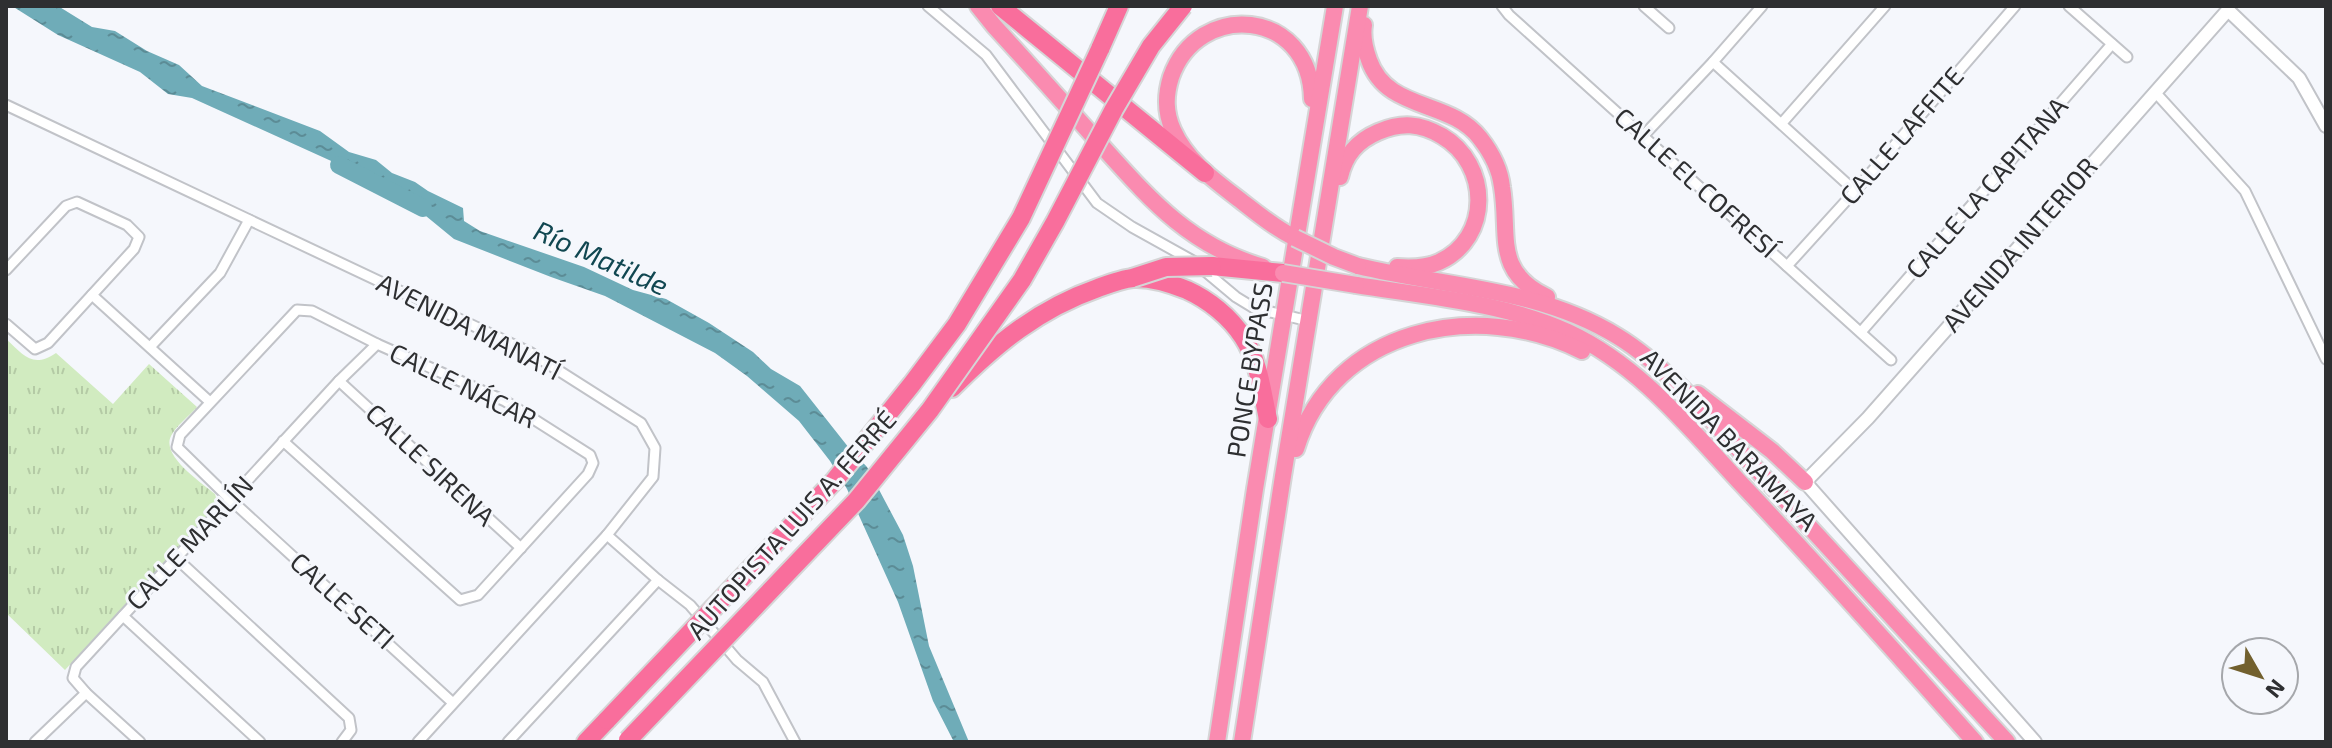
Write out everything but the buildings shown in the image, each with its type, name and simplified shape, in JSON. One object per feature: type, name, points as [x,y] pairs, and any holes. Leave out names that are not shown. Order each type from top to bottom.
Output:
[{"type":"highway","name":"AVENIDA BARAMAYA","points":[[978,6],[1150,199],[1206,243],[1236,258],[1283,273],[1530,317],[1570,333],[1613,357],[1659,395],[1829,578],[1975,742]]},
{"type":"highway","points":[[1000,6],[1205,173]]},
{"type":"highway","name":"AUTOPISTA LUIS A. FERRÉ","points":[[586,742],[835,480],[957,324],[1021,218],[1100,49],[1116,6]]},
{"type":"highway","name":"AUTOPISTA LUIS A. FERRÉ","points":[[627,741],[856,501],[930,410],[1022,280],[1151,46],[1183,6]]},
{"type":"highway","name":"PONCE BYPASS","points":[[1242,742],[1325,215],[1361,24],[1360,6]]},
{"type":"highway","points":[[1367,6],[1361,24],[1364,42],[1380,81],[1403,99],[1467,124],[1490,151],[1501,179],[1506,240],[1510,263],[1516,274],[1532,289],[1597,325]]},
{"type":"highway","name":"PONCE BYPASS","points":[[1217,742],[1255,489],[1334,12]]},
{"type":"highway","name":"AVENIDA BARAMAYA","points":[[1314,132],[1312,85],[1307,64],[1294,45],[1271,29],[1244,22],[1219,26],[1194,41],[1177,62],[1167,91],[1166,105],[1174,132],[1205,173],[1305,245],[1394,275],[1495,291],[1564,311],[1630,344],[1663,370],[2007,742]]},
{"type":"highway","points":[[1325,215],[1335,195],[1342,166],[1358,143],[1391,126],[1406,124],[1434,131],[1458,147],[1469,160],[1475,173],[1479,201],[1476,218],[1462,243],[1442,261],[1430,265],[1415,268],[1363,267]]},
{"type":"highway","points":[[930,410],[988,352],[1013,333],[1084,293],[1166,267],[1195,265],[1283,273]]},
{"type":"highway","points":[[1132,278],[1157,280],[1192,293],[1221,312],[1244,338],[1257,371],[1268,419]]},
{"type":"highway","points":[[1283,476],[1293,459],[1306,423],[1330,388],[1354,365],[1399,339],[1443,327],[1491,325],[1566,343],[1584,352],[1613,357]]},
{"type":"highway","points":[[1663,370],[1772,451],[1805,482]]},
{"type":"street","points":[[928,6],[986,55],[1097,203],[1132,227],[1193,261],[1254,308],[1309,321]]},
{"type":"street","name":"CALLE EL COFRESÍ","points":[[1502,6],[1891,360]]},
{"type":"street","points":[[1644,6],[1669,28]]},
{"type":"street","points":[[1644,135],[1762,6]]},
{"type":"street","points":[[1782,123],[1885,6]]},
{"type":"street","name":"CALLE LAFFITE","points":[[1787,266],[2015,6]]},
{"type":"street","points":[[2069,6],[2127,57]]},
{"type":"street","points":[[2227,7],[2299,78],[2324,118]]},
{"type":"street","name":"AVENIDA INTERIOR","points":[[1805,482],[1868,418],[2227,7]]},
{"type":"street","name":"CALLE LA CAPITANA","points":[[1861,332],[2112,44]]},
{"type":"street","points":[[1713,62],[1855,191]]},
{"type":"street","points":[[2155,92],[2245,191],[2326,359]]},
{"type":"street","name":"AVENIDA MANATÍ","points":[[6,105],[531,353],[641,423],[655,448],[653,477],[607,535],[418,742]]},
{"type":"street","points":[[6,270],[66,206],[77,202],[127,225],[139,237],[134,249],[48,343],[35,349],[6,324]]},
{"type":"street","points":[[150,347],[220,273],[249,220]]},
{"type":"street","points":[[92,295],[210,402]]},
{"type":"street","name":"CALLE NÁCAR","points":[[230,499],[177,447],[180,435],[297,310],[312,311],[377,344],[505,401],[590,455],[593,463],[588,474],[478,595],[460,600],[283,441]]},
{"type":"street","name":"CALLE MARLÍN","points":[[86,693],[73,678],[76,667],[283,441],[377,344]]},
{"type":"street","name":"CALLE SIRENA","points":[[339,381],[521,548]]},
{"type":"street","points":[[1805,482],[2035,742]]},
{"type":"street","name":"CALLE SETI","points":[[230,499],[453,703]]},
{"type":"street","points":[[607,535],[690,605],[737,660],[763,682],[795,742]]},
{"type":"street","points":[[176,558],[349,718],[351,730],[342,742]]},
{"type":"street","points":[[508,742],[658,580]]},
{"type":"street","points":[[123,616],[260,742]]},
{"type":"street","points":[[35,742],[86,693],[140,742]]},
{"type":"green space","points":[[6,339],[23,355],[34,360],[56,353],[113,404],[149,364],[197,407],[173,432],[169,444],[177,460],[215,494],[217,501],[214,508],[65,670],[6,613]]},
{"type":"water","name":"Río Matilde","points":[[12,6],[58,6],[92,27],[115,31],[147,51],[179,65],[202,86],[320,131],[349,152],[376,160],[392,173],[463,208],[464,221],[480,231],[584,267],[633,290],[666,299],[709,323],[753,352],[771,369],[800,386],[867,467],[903,535],[913,566],[929,646],[969,742],[954,742],[933,701],[898,602],[847,489],[799,421],[747,376],[715,353],[605,296],[454,239],[393,189],[192,98],[168,94],[140,72],[58,35]]},
{"type":"waterway","name":"Río Matilde","points":[[339,165],[423,208]]}]
